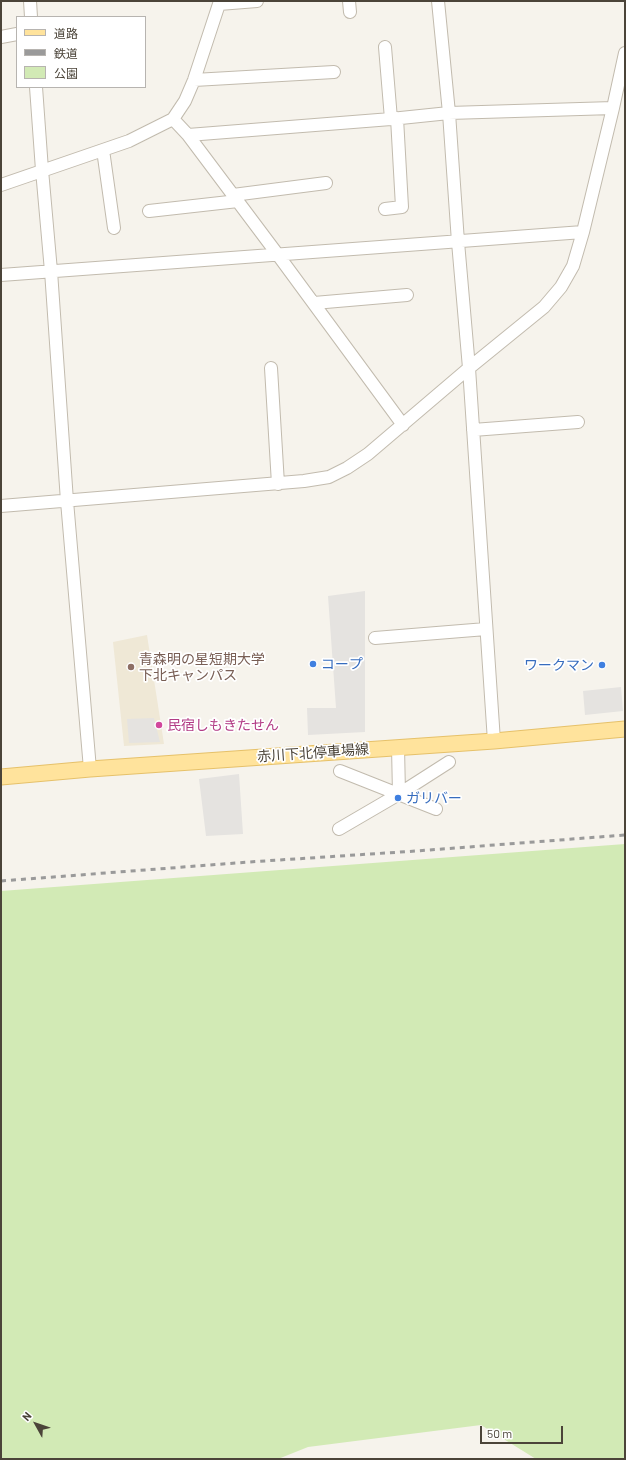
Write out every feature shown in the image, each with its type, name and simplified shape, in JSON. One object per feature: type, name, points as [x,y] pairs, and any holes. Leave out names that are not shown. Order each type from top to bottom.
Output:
[{"type":"main road","name":"赤川下北停車場線","points":[[1,776],[494,741],[625,729]]},
{"type":"street","points":[[30,1],[31,16]]},
{"type":"street","points":[[1,185],[128,141],[173,119],[185,101],[194,80],[219,2],[257,1]]},
{"type":"street","points":[[438,1],[449,113],[469,368],[494,741]]},
{"type":"street","points":[[1,37],[16,34]]},
{"type":"street","points":[[385,47],[394,119],[402,207],[385,209]]},
{"type":"street","points":[[1,506],[278,484],[329,477],[347,468],[368,454],[469,368],[544,307],[561,287],[573,266],[583,232],[613,108],[621,94],[625,53]]},
{"type":"street","points":[[194,80],[334,72]]},
{"type":"street","points":[[36,88],[51,271],[67,501],[90,769]]},
{"type":"street","points":[[188,135],[394,119],[449,113],[613,108]]},
{"type":"street","points":[[173,119],[188,135],[403,425]]},
{"type":"street","points":[[103,150],[114,228]]},
{"type":"street","points":[[149,211],[326,183]]},
{"type":"street","points":[[1,275],[583,232]]},
{"type":"street","points":[[314,303],[407,295]]},
{"type":"street","points":[[271,368],[278,484]]},
{"type":"street","points":[[473,430],[578,422]]},
{"type":"street","points":[[375,638],[486,629]]},
{"type":"street","points":[[398,748],[398,794]]},
{"type":"street","points":[[339,830],[449,762]]},
{"type":"street","points":[[340,771],[436,809]]},
{"type":"shaded area","points":[[365,591],[365,732],[308,735],[307,708],[336,708],[328,596]]},
{"type":"shaded area","points":[[147,635],[164,744],[124,746],[113,642]]},
{"type":"shaded area","points":[[621,687],[623,711],[585,715],[583,691]]},
{"type":"shaded area","points":[[154,718],[160,742],[129,743],[127,719]]},
{"type":"shaded area","points":[[239,774],[243,834],[206,836],[199,779]]},
{"type":"green space","points":[[625,844],[625,1459],[536,1459],[481,1425],[308,1447],[278,1459],[1,1459],[1,891]]},
{"type":"railway","points":[[1,881],[625,835]]},
{"type":"place","name":"コープ","points":[[313,664]]},
{"type":"place","name":"ワークマン","points":[[602,665]]},
{"type":"place","name":"青森明の星短期大学 下北キャンパス","points":[[131,667]]},
{"type":"place","name":"民宿しもきたせん","points":[[159,725]]},
{"type":"place","name":"ガリバー","points":[[398,798]]}]
